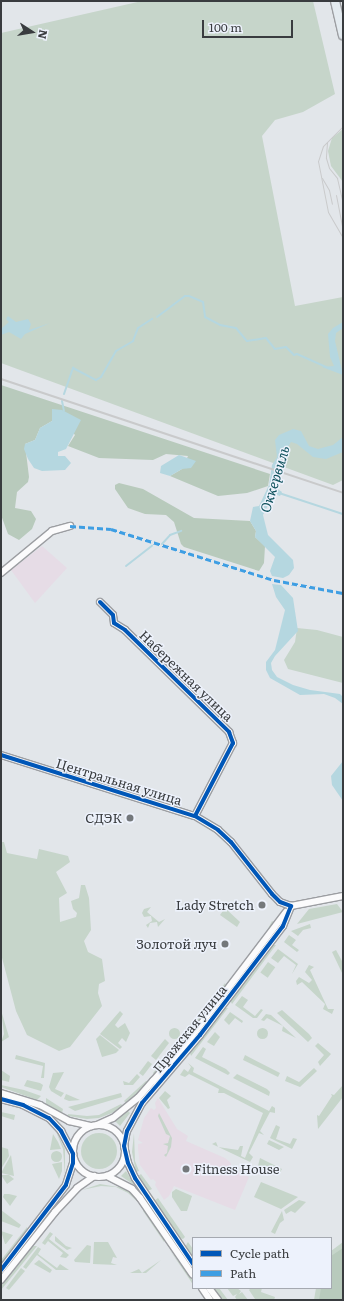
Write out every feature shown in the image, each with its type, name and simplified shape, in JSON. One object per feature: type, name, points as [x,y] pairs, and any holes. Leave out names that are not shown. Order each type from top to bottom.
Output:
[{"type":"main road","points":[[335,1],[343,35]]},
{"type":"street","points":[[1,573],[52,531],[70,526]]},
{"type":"street","name":"Набережная улица","points":[[100,602],[113,614],[114,623],[130,635],[229,732],[233,743],[195,816]]},
{"type":"street","name":"Центральная улица","points":[[1,755],[195,816],[218,830],[232,842],[280,902]]},
{"type":"street","points":[[281,918],[280,902],[291,906],[343,896]]},
{"type":"street","name":"Пражская улица","points":[[94,1126],[118,1114],[138,1098],[185,1045],[291,906]]},
{"type":"street","name":"Пражская улица","points":[[124,1146],[131,1122],[142,1103],[200,1035],[283,926],[291,906]]},
{"type":"street","points":[[1,1093],[40,1104],[69,1121],[113,1129],[119,1135],[124,1146],[128,1163],[135,1178],[192,1263]]},
{"type":"street","points":[[1,1099],[23,1105],[49,1118],[61,1130],[80,1169],[94,1176],[107,1176],[132,1189],[140,1198],[192,1274]]},
{"type":"street","points":[[1,1270],[66,1185],[73,1163],[73,1154],[77,1137],[94,1126]]},
{"type":"street","points":[[107,1176],[120,1167],[124,1157],[124,1146]]},
{"type":"street","points":[[1,1280],[55,1212],[77,1188],[94,1176]]},
{"type":"street","points":[[203,1289],[210,1300]]},
{"type":"street","points":[[210,1289],[218,1300]]},
{"type":"shaded area","points":[[42,546],[67,568],[35,603],[11,570]]},
{"type":"shaded area","points":[[158,1098],[177,1129],[188,1136],[186,1141],[225,1158],[231,1163],[231,1169],[249,1177],[235,1210],[174,1186],[169,1196],[164,1200],[155,1185],[156,1182],[153,1179],[151,1180],[140,1165],[138,1149],[138,1144],[143,1143],[138,1140],[144,1118],[151,1108],[154,1110],[156,1108],[155,1103]]},
{"type":"green space","points":[[142,1],[313,1],[335,94],[303,112],[275,120],[262,136],[295,306],[343,297],[343,480],[333,485],[1,363],[1,33]]},
{"type":"green space","points":[[343,129],[343,182],[331,166],[328,151],[332,138]]},
{"type":"green space","points":[[1,385],[270,474],[268,486],[247,493],[218,496],[170,476],[182,469],[188,456],[166,454],[153,460],[99,458],[68,446],[75,435],[52,409],[52,421],[40,428],[35,440],[25,444],[29,477],[28,482],[17,492],[15,508],[31,511],[36,519],[32,529],[19,540],[8,534],[1,515]]},
{"type":"green space","points":[[119,483],[143,489],[194,518],[250,521],[256,531],[255,537],[265,546],[264,563],[259,571],[184,547],[181,544],[174,522],[166,515],[145,514],[128,508],[115,489],[115,485]]},
{"type":"green space","points":[[297,628],[317,630],[343,637],[343,683],[288,669],[284,660],[295,642]]},
{"type":"green space","points":[[1,842],[4,842],[7,853],[37,859],[39,849],[68,856],[70,862],[56,872],[67,893],[59,898],[60,922],[76,917],[77,913],[73,909],[71,901],[79,898],[81,885],[85,885],[89,898],[91,930],[84,941],[88,952],[102,959],[105,981],[99,984],[98,993],[102,1006],[70,1047],[59,1051],[27,1035],[16,1011],[1,954]]},
{"type":"green space","points":[[337,904],[343,912],[297,924],[309,909]]},
{"type":"green space","points":[[151,907],[147,912],[159,922],[165,919],[158,927],[157,922],[150,923],[148,928],[146,925],[152,921],[151,916],[144,917],[142,913],[144,909]]},
{"type":"green space","points":[[225,908],[240,922],[237,927],[220,915]]},
{"type":"green space","points":[[272,921],[274,922],[246,976],[244,975]]},
{"type":"green space","points":[[310,924],[311,928],[303,930],[298,936],[291,931]]},
{"type":"green space","points":[[289,935],[296,940],[292,945],[299,950],[297,952],[284,942]]},
{"type":"green space","points":[[273,945],[276,945],[232,1004],[230,1000]]},
{"type":"green space","points":[[278,949],[298,964],[292,974],[296,965],[284,956],[278,963],[271,958]]},
{"type":"green space","points":[[336,950],[342,961],[343,975],[332,952]]},
{"type":"green space","points":[[268,962],[275,967],[268,978],[260,973]]},
{"type":"green space","points":[[309,965],[314,967],[310,970],[328,1009],[334,1009],[332,1014],[323,1009],[325,1004],[302,982],[297,985],[296,981],[299,977],[309,983],[312,980],[305,972]]},
{"type":"green space","points":[[225,983],[226,986],[208,1009],[205,1009]]},
{"type":"green space","points":[[242,996],[248,1000],[243,1007],[255,1016],[261,1009],[263,1010],[257,1018],[253,1018],[235,1005]]},
{"type":"green space","points":[[225,1008],[228,1008],[191,1056],[190,1053]]},
{"type":"green space","points":[[1,1010],[9,1037],[1,1042],[4,1034]]},
{"type":"green space","points":[[282,1010],[309,1034],[312,1038],[308,1042],[277,1013]]},
{"type":"green space","points":[[120,1011],[123,1014],[115,1025],[118,1028],[125,1023],[130,1033],[126,1042],[122,1038],[118,1043],[122,1047],[120,1049],[100,1034]]},
{"type":"green space","points":[[230,1012],[243,1021],[242,1023],[235,1018],[229,1025],[224,1020]]},
{"type":"green space","points":[[201,1014],[202,1017],[183,1042],[154,1075],[153,1073]]},
{"type":"green space","points":[[266,1014],[271,1015],[283,1026],[267,1018],[264,1021],[261,1020]]},
{"type":"green space","points":[[283,1026],[296,1038],[282,1031]]},
{"type":"green space","points":[[262,1027],[266,1029],[268,1033],[266,1037],[262,1039],[258,1037],[256,1033],[258,1029]]},
{"type":"green space","points":[[172,1028],[176,1028],[178,1029],[178,1037],[172,1038],[169,1035],[169,1031]]},
{"type":"green space","points":[[215,1032],[220,1037],[214,1046],[207,1042]]},
{"type":"green space","points":[[100,1035],[119,1050],[116,1053],[102,1057],[96,1039]]},
{"type":"green space","points":[[165,1039],[169,1043],[156,1060],[151,1056]]},
{"type":"green space","points":[[318,1043],[331,1054],[320,1066],[318,1062],[324,1055],[315,1046]]},
{"type":"green space","points":[[203,1047],[206,1049],[202,1057],[226,1069],[230,1073],[228,1075],[195,1058]]},
{"type":"green space","points":[[16,1055],[45,1063],[44,1078],[41,1078],[43,1066],[15,1059]]},
{"type":"green space","points":[[245,1055],[280,1073],[278,1077],[243,1060]]},
{"type":"green space","points":[[148,1061],[152,1064],[143,1076],[139,1073]]},
{"type":"green space","points":[[188,1063],[194,1068],[193,1072],[269,1111],[272,1106],[275,1108],[275,1113],[270,1112],[260,1131],[264,1135],[259,1133],[249,1153],[253,1157],[250,1162],[218,1147],[238,1150],[240,1146],[243,1146],[241,1156],[245,1158],[263,1113],[224,1093],[218,1093],[219,1089],[189,1074],[185,1077],[180,1075],[184,1069],[188,1072],[191,1067]]},
{"type":"green space","points":[[314,1068],[317,1071],[300,1087],[285,1081],[287,1076],[299,1082]]},
{"type":"green space","points":[[1,1070],[10,1076],[9,1082],[1,1080]]},
{"type":"green space","points":[[64,1072],[55,1089],[64,1093],[61,1097],[51,1091],[49,1087],[53,1073]]},
{"type":"green space","points":[[137,1074],[140,1077],[133,1085],[124,1085],[123,1081],[129,1083]]},
{"type":"green space","points":[[237,1074],[267,1089],[270,1092],[269,1096],[233,1078]]},
{"type":"green space","points":[[27,1080],[43,1085],[41,1091],[24,1086]]},
{"type":"green space","points":[[146,1081],[148,1082],[143,1088],[126,1103],[124,1101]]},
{"type":"green space","points":[[1,1085],[24,1090],[41,1096],[37,1100],[1,1087]]},
{"type":"green space","points":[[343,1085],[343,1097],[318,1129],[317,1115],[319,1116],[332,1096],[331,1094],[334,1095]]},
{"type":"green space","points":[[165,1091],[171,1096],[167,1100],[170,1108],[168,1109],[159,1098]]},
{"type":"green space","points":[[121,1093],[122,1097],[75,1111],[68,1107]]},
{"type":"green space","points":[[66,1094],[80,1100],[69,1101],[64,1099]]},
{"type":"green space","points":[[46,1098],[63,1109],[62,1113],[46,1104]]},
{"type":"green space","points":[[121,1104],[123,1106],[112,1113],[99,1118],[87,1119],[68,1116],[68,1114],[87,1116],[99,1115]]},
{"type":"green space","points":[[128,1111],[130,1113],[120,1126],[115,1121]]},
{"type":"green space","points":[[1,1112],[15,1115],[14,1120],[1,1116]]},
{"type":"green space","points":[[159,1113],[172,1138],[171,1147],[166,1157],[164,1155],[167,1153],[168,1146],[163,1144],[168,1143],[170,1136],[166,1134],[158,1116]]},
{"type":"green space","points":[[276,1125],[280,1127],[276,1139],[290,1144],[293,1138],[297,1139],[292,1149],[270,1138]]},
{"type":"green space","points":[[55,1129],[65,1149],[65,1175],[63,1149]]},
{"type":"green space","points":[[103,1133],[112,1138],[116,1144],[116,1158],[112,1164],[103,1169],[95,1169],[86,1164],[82,1158],[81,1147],[86,1138],[92,1134]]},
{"type":"green space","points":[[134,1133],[135,1161],[139,1171],[136,1172],[132,1152]]},
{"type":"green space","points":[[53,1134],[58,1142],[61,1149],[50,1150]]},
{"type":"green space","points":[[269,1140],[284,1147],[279,1150],[267,1144]]},
{"type":"green space","points":[[216,1142],[218,1147],[212,1144]]},
{"type":"green space","points":[[1,1147],[8,1149],[9,1156],[1,1169]]},
{"type":"green space","points":[[56,1150],[60,1152],[62,1156],[60,1160],[56,1162],[52,1160],[50,1156],[52,1152]]},
{"type":"green space","points":[[11,1155],[14,1176],[1,1173]]},
{"type":"green space","points":[[260,1158],[282,1169],[279,1174],[258,1166]]},
{"type":"green space","points":[[62,1162],[62,1171],[59,1179],[52,1164]]},
{"type":"green space","points":[[126,1171],[134,1184],[134,1185],[121,1176]]},
{"type":"green space","points":[[141,1174],[152,1189],[147,1190],[140,1181],[138,1176]]},
{"type":"green space","points":[[1,1175],[9,1175],[14,1179],[7,1184]]},
{"type":"green space","points":[[261,1182],[298,1197],[281,1209],[254,1197]]},
{"type":"green space","points":[[100,1184],[124,1188],[135,1196],[142,1206],[128,1193],[116,1187],[101,1186],[82,1190]]},
{"type":"green space","points":[[176,1189],[192,1196],[187,1211],[181,1211],[172,1197],[172,1192]]},
{"type":"green space","points":[[4,1194],[17,1196],[10,1206],[3,1197]]},
{"type":"green space","points":[[158,1198],[185,1237],[183,1239],[179,1238],[154,1201]]},
{"type":"green space","points":[[299,1200],[306,1202],[295,1213],[291,1211],[286,1214],[284,1210]]},
{"type":"green space","points":[[1,1210],[21,1225],[19,1228],[1,1221]]},
{"type":"green space","points":[[144,1210],[165,1240],[164,1242],[143,1211]]},
{"type":"green space","points":[[282,1211],[284,1220],[280,1223],[275,1234],[271,1232]]},
{"type":"green space","points":[[27,1227],[28,1231],[1,1265],[1,1260]]},
{"type":"green space","points":[[1,1231],[13,1235],[6,1244],[5,1244]]},
{"type":"green space","points":[[50,1232],[53,1234],[49,1239],[69,1255],[66,1258],[60,1257],[63,1253],[48,1241],[45,1245],[42,1243]]},
{"type":"green space","points":[[55,1236],[66,1246],[72,1248],[67,1250],[55,1241]]},
{"type":"green space","points":[[94,1242],[108,1242],[117,1258],[113,1257],[111,1263],[117,1265],[93,1264]]},
{"type":"green space","points":[[188,1242],[192,1248],[192,1257],[185,1247]]},
{"type":"green space","points":[[343,1242],[343,1300],[314,1300],[316,1289],[332,1289],[332,1250]]},
{"type":"green space","points":[[87,1245],[91,1246],[90,1263],[75,1262],[74,1260]]},
{"type":"green space","points":[[33,1246],[37,1246],[1,1290],[1,1286]]},
{"type":"green space","points":[[38,1247],[41,1249],[38,1254],[57,1268],[60,1264],[69,1270],[56,1270],[37,1255],[26,1269],[23,1267]]},
{"type":"green space","points":[[343,1248],[343,1300],[319,1300],[321,1289],[332,1289],[332,1255]]},
{"type":"green space","points":[[169,1249],[192,1279],[192,1283]]},
{"type":"green space","points":[[39,1260],[52,1270],[50,1273],[34,1264]]},
{"type":"green space","points":[[161,1260],[146,1273],[142,1273]]},
{"type":"green space","points":[[21,1268],[25,1271],[9,1290],[6,1288]]},
{"type":"green space","points":[[139,1269],[142,1273],[130,1273]]},
{"type":"green space","points":[[214,1289],[220,1289],[228,1300],[221,1300]]},
{"type":"green space","points":[[228,1289],[238,1289],[241,1291],[239,1294],[242,1292],[248,1300],[237,1300],[235,1297],[237,1294],[233,1296]]},
{"type":"green space","points":[[262,1289],[261,1292],[275,1297],[274,1300],[255,1299],[249,1290]]},
{"type":"water","points":[[8,316],[16,322],[28,319],[31,324],[29,330],[50,323],[25,334],[21,339],[9,332],[1,335],[1,329],[9,322],[6,319]]},
{"type":"water","points":[[343,322],[343,328],[336,333],[335,341],[343,375],[322,367],[334,366],[330,357],[328,334],[333,328]]},
{"type":"water","points":[[52,409],[62,410],[81,420],[66,449],[58,452],[58,456],[65,456],[71,463],[65,470],[42,471],[34,468],[24,449],[25,444],[35,440],[40,428],[52,421]]},
{"type":"water","name":"Оккервиль","points":[[293,429],[301,431],[309,446],[318,449],[333,445],[343,437],[343,452],[326,459],[313,457],[297,444],[291,442],[281,458],[283,464],[276,488],[282,492],[280,496],[274,494],[263,515],[268,535],[293,560],[294,568],[289,575],[283,578],[272,576],[270,571],[275,557],[255,537],[256,531],[250,521],[253,507],[259,506],[269,485],[272,465],[277,457],[275,440],[279,435]]},
{"type":"water","points":[[179,455],[196,461],[191,468],[182,469],[170,476],[160,473],[161,466]]},
{"type":"water","points":[[272,584],[281,585],[293,598],[298,631],[275,656],[271,663],[272,670],[277,677],[293,685],[310,690],[340,694],[343,697],[343,704],[335,698],[324,694],[300,695],[270,678],[266,670],[266,662],[275,650],[285,610],[276,597]]},
{"type":"water","points":[[343,761],[343,801],[332,785],[331,776]]},
{"type":"waterway","points":[[157,317],[185,296],[189,296],[203,302],[205,317],[220,325],[236,328],[247,341],[266,338],[275,349],[286,347],[294,355],[297,354],[331,369]]},
{"type":"waterway","points":[[64,394],[73,368],[96,380],[101,377],[116,351],[133,341],[138,328],[152,319]]},
{"type":"waterway","points":[[62,401],[64,411]]},
{"type":"waterway","name":"Оккервиль","points":[[279,493],[343,514]]},
{"type":"waterway","points":[[162,544],[170,535],[181,531]]},
{"type":"waterway","points":[[126,566],[152,546]]},
{"type":"tram line","points":[[343,126],[323,146],[318,161],[328,212],[343,238]]},
{"type":"tram line","points":[[327,142],[326,158],[329,168],[337,178],[343,203]]},
{"type":"tram line","points":[[322,178],[329,190],[332,204]]},
{"type":"tram line","points":[[336,195],[343,232]]},
{"type":"railway","points":[[1,379],[343,493]]},
{"type":"marked path","points":[[70,526],[111,529],[274,580],[343,593]]},
{"type":"cycle path","points":[[100,602],[113,615],[114,623],[125,630],[229,732],[233,743],[195,816]]},
{"type":"cycle path","points":[[1,755],[195,816],[218,830],[231,842],[272,894],[280,902],[291,906],[283,926],[200,1035],[142,1103],[127,1131],[124,1146],[128,1163],[135,1178],[192,1263]]},
{"type":"cycle path","points":[[1,1099],[23,1105],[49,1118],[61,1131],[73,1154],[73,1163],[66,1185],[1,1270]]},
{"type":"place","name":"СДЭК","points":[[130,818]]},
{"type":"place","name":"Lady Stretch","points":[[262,905]]},
{"type":"place","name":"Золотой луч","points":[[225,944]]},
{"type":"place","name":"Fitness House","points":[[186,1169]]}]
